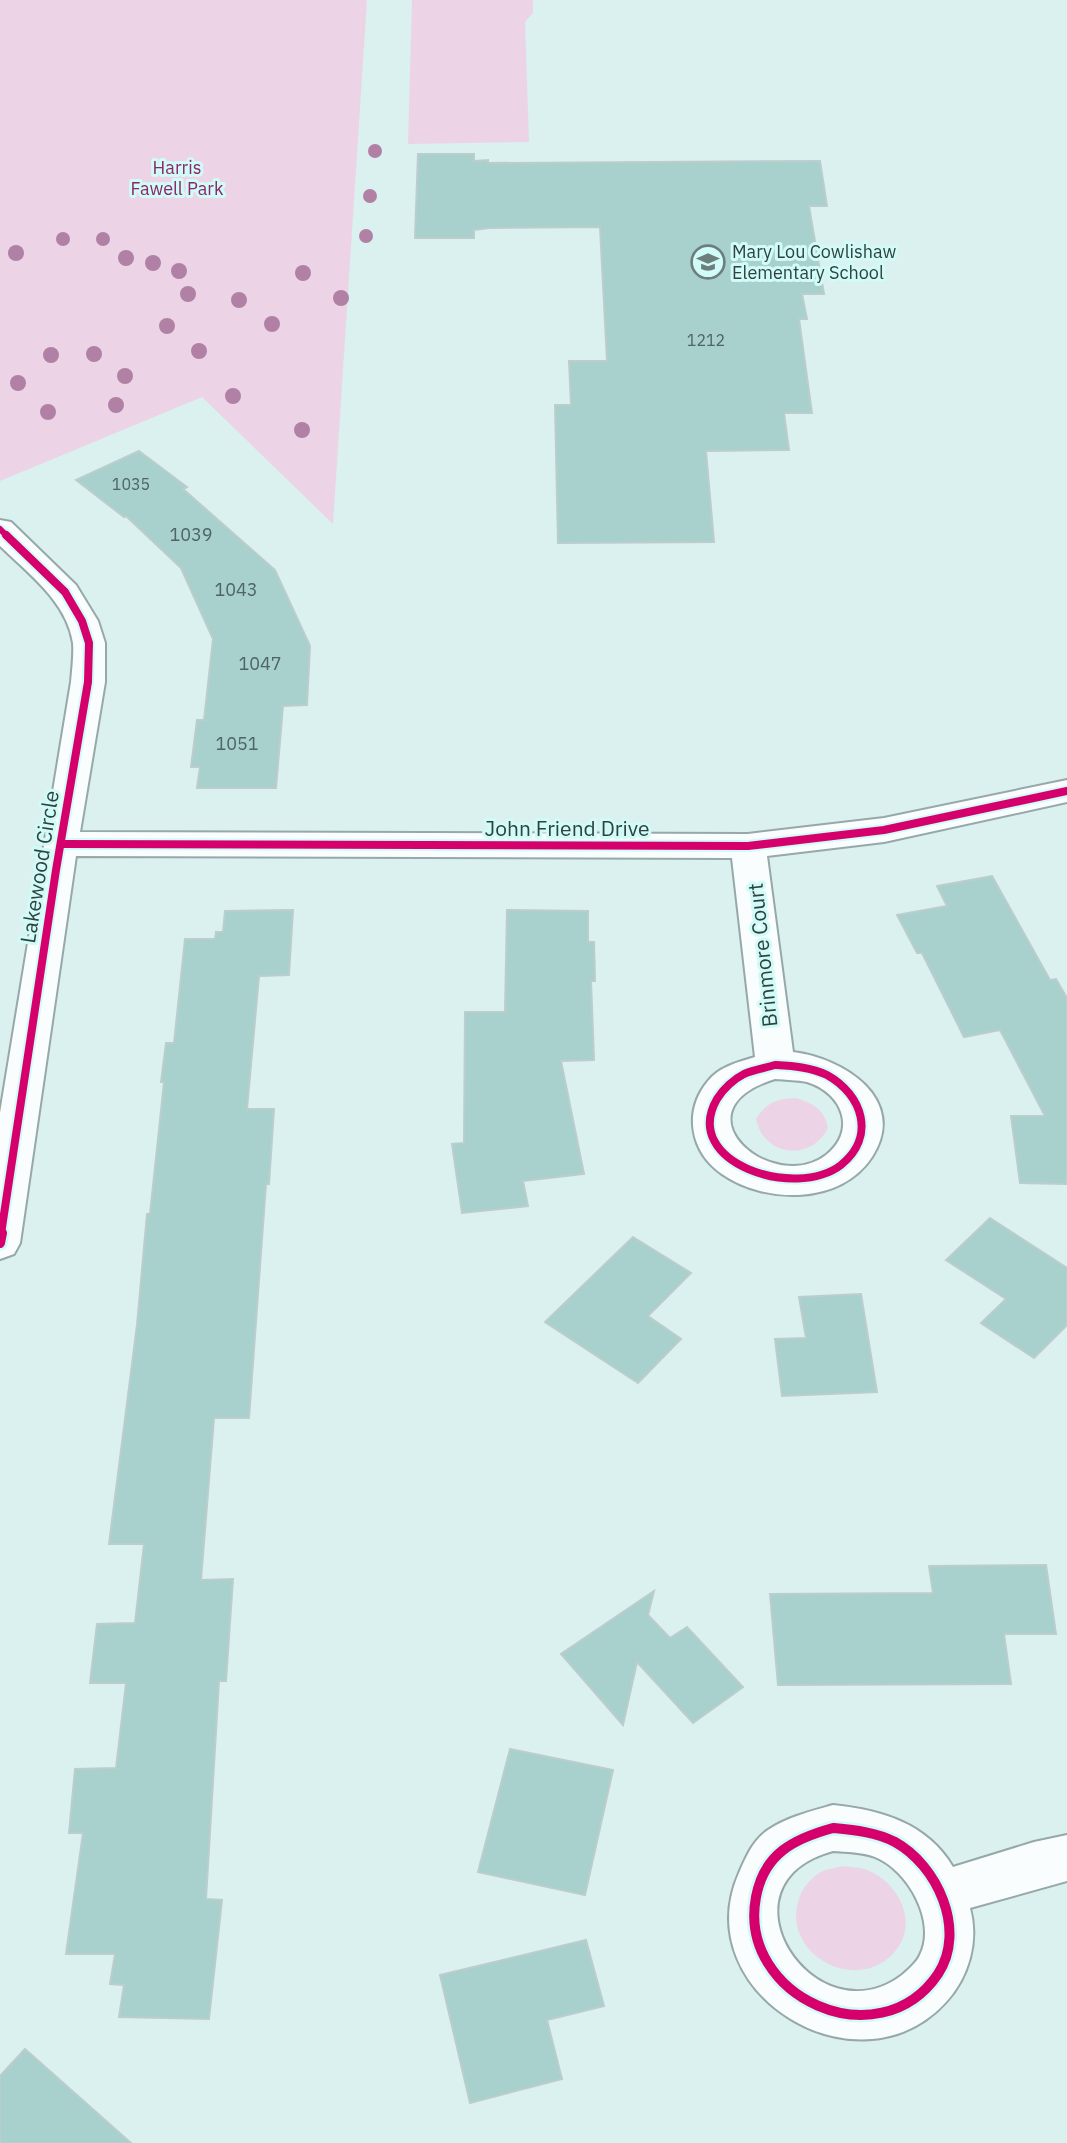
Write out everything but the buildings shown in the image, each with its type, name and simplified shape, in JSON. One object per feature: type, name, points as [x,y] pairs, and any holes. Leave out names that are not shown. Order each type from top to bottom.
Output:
[{"type":"street","name":"Lakewood Circle","points":[[0,529],[65,592],[82,621],[89,643],[88,682],[0,1243]]},
{"type":"street","name":"John Friend Drive","points":[[61,844],[748,846],[884,830],[1067,791]]},
{"type":"street","name":"Brinmore Court","points":[[748,846],[775,1065]]},
{"type":"street","points":[[943,1893],[1034,1865],[1067,1858]]},
{"type":"green space","name":"Harris Fawell Park","points":[[0,0],[367,0],[333,524],[202,397],[0,481]]},
{"type":"green space","points":[[412,0],[533,0],[533,13],[525,22],[529,142],[408,144]]},
{"type":"green space","points":[[796,1098],[817,1108],[824,1116],[828,1128],[811,1146],[800,1150],[778,1148],[761,1132],[756,1119],[773,1102]]},
{"type":"green space","points":[[842,1866],[864,1869],[885,1881],[900,1900],[904,1911],[906,1923],[899,1946],[883,1962],[865,1969],[846,1969],[827,1963],[812,1952],[801,1936],[796,1917],[800,1896],[814,1876]]},
{"type":"cycle path","points":[[0,529],[65,592],[82,621],[89,643],[88,682],[56,870],[0,1243]]},
{"type":"cycle path","points":[[61,844],[748,846],[884,830],[1067,791]]},
{"type":"cycle path","points":[[775,1065],[795,1066],[827,1075],[841,1085],[860,1108],[863,1121],[858,1147],[848,1159],[829,1173],[794,1180],[758,1175],[735,1163],[719,1147],[711,1128],[712,1108],[722,1090],[743,1075],[775,1065]]},
{"type":"cycle path","points":[[833,1828],[880,1836],[913,1854],[928,1870],[939,1889],[946,1911],[949,1933],[946,1954],[938,1974],[911,1999],[878,2014],[844,2014],[820,2008],[798,1996],[779,1980],[765,1960],[756,1937],[753,1913],[758,1887],[770,1862],[780,1850],[792,1842],[833,1828]]},
{"type":"place","name":"Mary Lou Cowlishaw Elementary School","points":[[708,262]]}]
